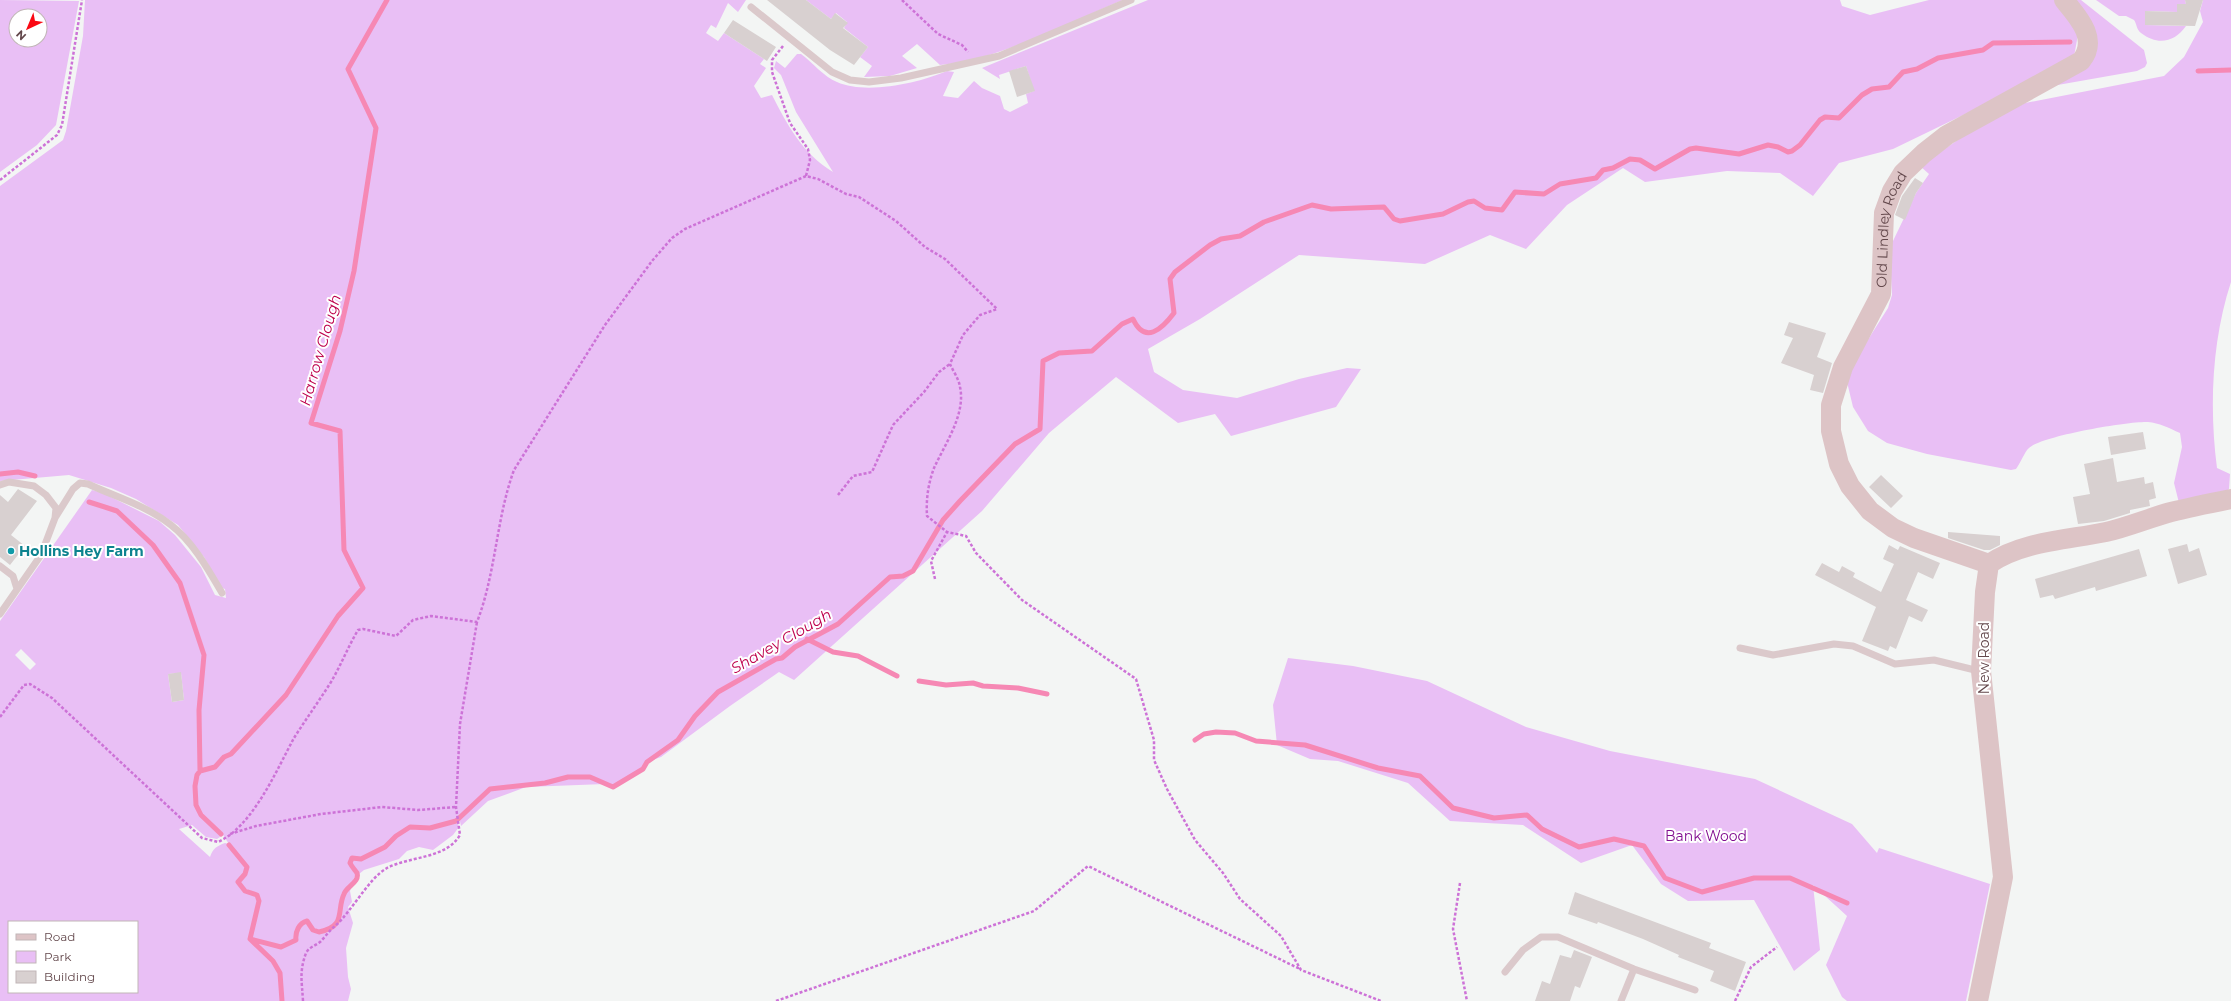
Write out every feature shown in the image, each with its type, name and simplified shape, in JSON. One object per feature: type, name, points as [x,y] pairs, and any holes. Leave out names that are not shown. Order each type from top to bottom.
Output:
[{"type":"street","name":"Old Lindley Road","points":[[1989,564],[1914,538],[1893,528],[1870,511],[1850,486],[1839,464],[1831,430],[1831,405],[1843,367],[1881,294],[1884,213],[1897,182],[1913,163],[1947,135],[2081,61],[2087,51],[2088,38],[2080,20],[2064,0]]},
{"type":"street","points":[[1989,564],[2000,556],[2014,551],[2056,540],[2108,532],[2170,512],[2231,499]]},
{"type":"street","name":"New Road","points":[[1978,1001],[2003,877],[1981,671],[1985,592],[1989,564]]},
{"type":"lane","points":[[751,7],[832,72],[859,82],[878,82],[979,61],[1022,48],[1131,0]]},
{"type":"lane","points":[[0,485],[9,482],[34,486],[46,494],[56,508],[56,518]]},
{"type":"lane","points":[[0,614],[41,555],[56,518],[73,489],[80,483],[88,484],[142,508],[171,525],[187,541],[206,566],[222,593]]},
{"type":"lane","points":[[0,566],[13,576],[17,589]]},
{"type":"lane","points":[[1740,648],[1773,655],[1834,644],[1853,646],[1895,664],[1934,660],[1981,671]]},
{"type":"lane","points":[[1505,972],[1523,950],[1541,937],[1558,937],[1634,969],[1694,990]]},
{"type":"lane","points":[[1621,1001],[1634,969]]},
{"type":"path","points":[[0,180],[57,135],[62,125],[82,0]]},
{"type":"path","points":[[902,0],[938,34],[962,45],[979,61]]},
{"type":"path","points":[[790,38],[772,60],[772,72],[790,123],[808,149],[810,160],[806,176]]},
{"type":"path","points":[[303,1001],[301,973],[308,950],[320,942],[326,934],[344,917],[351,906],[378,875],[397,864],[448,849],[460,835],[460,826],[456,806],[460,724],[478,622],[486,601],[506,490],[514,470],[605,325],[659,252],[672,238],[685,229],[806,176],[818,179],[846,194],[859,196],[896,221],[925,247],[945,259],[997,309],[980,315],[963,335],[950,364],[939,372],[924,392],[892,425],[872,472],[854,476],[838,495]]},
{"type":"path","points":[[950,364],[960,386],[959,408],[950,438],[934,469],[926,496],[927,516],[947,532],[966,536],[976,553],[1022,600],[1136,679],[1154,740],[1154,760],[1167,789],[1195,840],[1223,873],[1240,899],[1281,936],[1301,970]]},
{"type":"path","points":[[935,579],[931,561],[947,532]]},
{"type":"path","points":[[0,717],[24,684],[30,684],[52,698],[202,838],[218,842],[230,834],[249,815],[266,789],[295,736],[332,680],[358,630],[363,629],[396,636],[412,620],[431,616],[478,622]]},
{"type":"path","points":[[230,834],[263,825],[382,807],[418,810],[456,806]]},
{"type":"path","points":[[776,1001],[1034,911],[1088,866],[1301,970],[1381,1001]]},
{"type":"path","points":[[1460,883],[1453,929],[1467,1001]]},
{"type":"path","points":[[1735,1001],[1750,967],[1777,947]]},
{"type":"green space","points":[[0,0],[79,1],[56,125],[37,145],[0,172]]},
{"type":"green space","points":[[85,0],[746,0],[738,12],[728,3],[716,28],[711,25],[706,33],[718,41],[724,33],[764,59],[760,64],[766,68],[754,86],[761,98],[772,95],[790,128],[804,147],[822,165],[833,172],[796,112],[781,75],[774,68],[776,61],[785,68],[797,54],[801,54],[832,80],[849,86],[862,87],[892,86],[922,80],[947,71],[954,72],[943,96],[958,98],[974,81],[982,88],[1000,96],[1004,109],[1010,112],[1028,103],[1026,94],[1034,91],[1026,66],[999,75],[1000,79],[982,68],[1148,0],[1840,0],[1842,6],[1870,15],[1929,0],[2081,0],[2144,50],[2147,63],[2145,67],[2137,71],[2052,86],[2090,61],[2079,29],[2073,62],[1893,149],[1839,163],[1813,196],[1780,173],[1727,171],[1645,182],[1623,168],[1567,205],[1526,249],[1490,235],[1425,264],[1299,255],[1200,319],[1148,349],[1154,372],[1183,390],[1237,398],[1299,379],[1347,368],[1361,369],[1336,407],[1231,436],[1215,414],[1178,423],[1116,377],[1049,433],[982,511],[794,680],[779,672],[661,757],[647,762],[643,769],[613,787],[605,784],[526,787],[488,801],[461,826],[459,817],[456,817],[459,827],[453,835],[433,850],[419,847],[407,851],[399,859],[364,870],[354,878],[350,891],[352,902],[348,907],[353,923],[346,948],[348,977],[351,989],[348,1001],[0,1001],[0,621],[92,490],[103,493],[159,521],[175,535],[201,567],[215,595],[226,598],[225,589],[222,588],[204,557],[178,525],[136,499],[111,488],[69,475],[0,481],[0,186],[63,140],[66,131],[83,36]],"holes":[[[21,649],[36,664],[30,670],[15,655]],[[181,673],[184,700],[172,702],[168,674]],[[192,825],[206,837],[217,839],[223,835],[229,844],[225,843],[218,846],[212,851],[210,857],[179,829]]]},
{"type":"green space","points":[[806,0],[1123,0],[1033,39],[985,56],[962,62],[940,65],[917,44],[902,56],[917,68],[890,76],[864,77],[872,66],[860,57],[868,47],[844,28],[847,22],[836,13],[831,19]]},
{"type":"green space","points":[[2096,0],[2185,0],[2186,4],[2177,12],[2145,11],[2145,25],[2186,26],[2177,36],[2171,39],[2160,41],[2154,40],[2139,31],[2134,20],[2126,16],[2119,16]]},
{"type":"green space","points":[[2203,0],[2231,0],[2231,282],[2216,350],[2213,398],[2213,421],[2217,468],[2230,474],[2229,489],[2225,492],[2179,503],[2174,483],[2182,447],[2180,433],[2164,426],[2148,422],[2138,422],[2086,430],[2037,443],[2029,448],[2016,469],[2011,470],[1927,454],[1887,443],[1868,431],[1853,407],[1847,382],[1850,368],[1888,308],[1892,295],[1889,240],[1893,241],[1916,193],[1929,174],[1920,166],[1978,126],[2025,103],[2164,76],[2184,57],[2203,22],[2200,11]]},
{"type":"green space","name":"Bank Wood","points":[[1288,658],[1353,666],[1427,681],[1526,727],[1610,751],[1755,779],[1852,824],[1877,853],[1879,848],[1990,884],[1966,1001],[1847,1001],[1842,997],[1826,965],[1847,916],[1813,885],[1820,950],[1794,971],[1754,900],[1688,901],[1661,884],[1632,845],[1581,863],[1523,825],[1450,821],[1408,783],[1338,761],[1310,759],[1277,745],[1273,705]]},
{"type":"building","points":[[767,0],[806,0],[831,19],[835,13],[848,23],[843,28],[868,47],[854,65],[830,50]]},
{"type":"building","points":[[2185,0],[2203,0],[2195,26],[2145,25],[2145,11],[2177,12],[2177,4],[2186,4]]},
{"type":"building","points":[[733,20],[776,47],[767,61],[724,33]]},
{"type":"building","points":[[1026,66],[1035,91],[1017,97],[1009,71]]},
{"type":"building","points":[[1915,178],[1923,183],[1916,193],[1905,220],[1895,215],[1902,196]]},
{"type":"building","points":[[1789,322],[1826,333],[1817,357],[1832,363],[1823,393],[1810,390],[1814,375],[1781,363],[1793,338],[1784,335]]},
{"type":"building","points":[[2143,432],[2146,449],[2111,455],[2108,437]]},
{"type":"building","points":[[2113,458],[2117,482],[2144,477],[2145,484],[2153,482],[2156,498],[2149,500],[2150,506],[2130,510],[2130,513],[2104,521],[2078,524],[2073,497],[2090,494],[2084,464]]},
{"type":"building","points":[[1881,475],[1903,496],[1891,508],[1869,487]]},
{"type":"building","points":[[18,489],[37,501],[11,535],[25,546],[10,565],[0,557],[0,495],[8,502]]},
{"type":"building","points":[[1948,532],[2000,536],[2000,545],[1990,550],[1984,550],[1948,538]]},
{"type":"building","points":[[2187,544],[2189,552],[2199,548],[2207,575],[2178,584],[2168,549]]},
{"type":"building","points":[[1889,545],[1898,550],[1900,546],[1940,563],[1933,579],[1918,572],[1906,600],[1928,610],[1922,622],[1909,616],[1896,649],[1890,646],[1888,651],[1862,641],[1876,607],[1815,575],[1822,563],[1839,572],[1842,566],[1855,573],[1853,577],[1881,592],[1894,564],[1883,559]]},
{"type":"building","points":[[2139,549],[2147,576],[2096,591],[2095,587],[2055,599],[2053,595],[2040,598],[2035,579]]},
{"type":"building","points":[[181,672],[184,700],[172,702],[168,674]]},
{"type":"building","points":[[1575,892],[1711,943],[1709,948],[1746,962],[1735,991],[1710,981],[1714,971],[1678,957],[1679,955],[1643,939],[1598,922],[1597,924],[1568,914]]},
{"type":"building","points":[[1574,950],[1592,957],[1580,988],[1575,986],[1570,1001],[1535,1001],[1542,981],[1550,984],[1560,955],[1571,958]]},
{"type":"waterway","name":"Harrow Clough","points":[[221,834],[201,815],[196,805],[195,786],[197,775],[200,771],[215,767],[224,757],[231,754],[286,695],[338,616],[363,588],[344,550],[340,431],[311,423],[340,331],[354,271],[376,128],[348,69],[387,0]]},
{"type":"waterway","name":"Shavey Clough","points":[[250,939],[281,947],[296,940],[298,928],[304,922],[307,921],[313,930],[319,932],[334,926],[339,917],[345,891],[357,879],[357,873],[350,863],[352,858],[361,859],[385,847],[396,836],[410,827],[430,828],[456,821],[490,789],[545,783],[568,777],[590,777],[613,787],[643,769],[647,762],[678,740],[695,716],[718,692],[776,659],[782,658],[795,647],[838,624],[890,577],[903,576],[913,571],[943,520],[1015,444],[1040,429],[1043,361],[1059,353],[1092,351],[1122,324],[1133,319],[1138,327],[1148,333],[1159,329],[1174,313],[1170,279],[1175,272],[1210,245],[1221,239],[1240,236],[1264,222],[1312,205],[1331,209],[1384,207],[1394,219],[1400,221],[1443,214],[1468,202],[1474,201],[1485,208],[1502,210],[1515,192],[1544,194],[1560,184],[1596,178],[1603,170],[1613,168],[1630,159],[1640,160],[1655,169],[1690,149],[1696,148],[1739,154],[1768,145],[1778,147],[1788,152],[1800,145],[1820,120],[1825,117],[1839,118],[1862,95],[1872,89],[1889,87],[1903,72],[1917,69],[1938,58],[1983,50],[1993,43],[2070,42]]},
{"type":"waterway","points":[[2198,71],[2231,70]]},
{"type":"waterway","points":[[0,474],[18,472],[35,476]]},
{"type":"waterway","points":[[89,502],[117,511],[153,545],[180,583],[204,655],[199,710],[200,771]]},
{"type":"waterway","points":[[807,639],[833,652],[858,656],[897,676]]},
{"type":"waterway","points":[[919,681],[946,685],[973,683],[983,686],[1018,688],[1047,694]]},
{"type":"waterway","points":[[1195,740],[1204,734],[1216,732],[1235,733],[1256,741],[1305,745],[1378,768],[1420,776],[1453,808],[1494,818],[1527,815],[1542,829],[1579,847],[1614,839],[1644,846],[1665,878],[1702,892],[1754,878],[1790,878],[1847,903]]},
{"type":"waterway","points":[[229,845],[247,867],[245,874],[238,882],[245,891],[257,895],[259,901],[250,939],[273,961],[280,973],[282,1001]]},
{"type":"place","name":"Hollins Hey Farm","points":[[11,551]]}]
